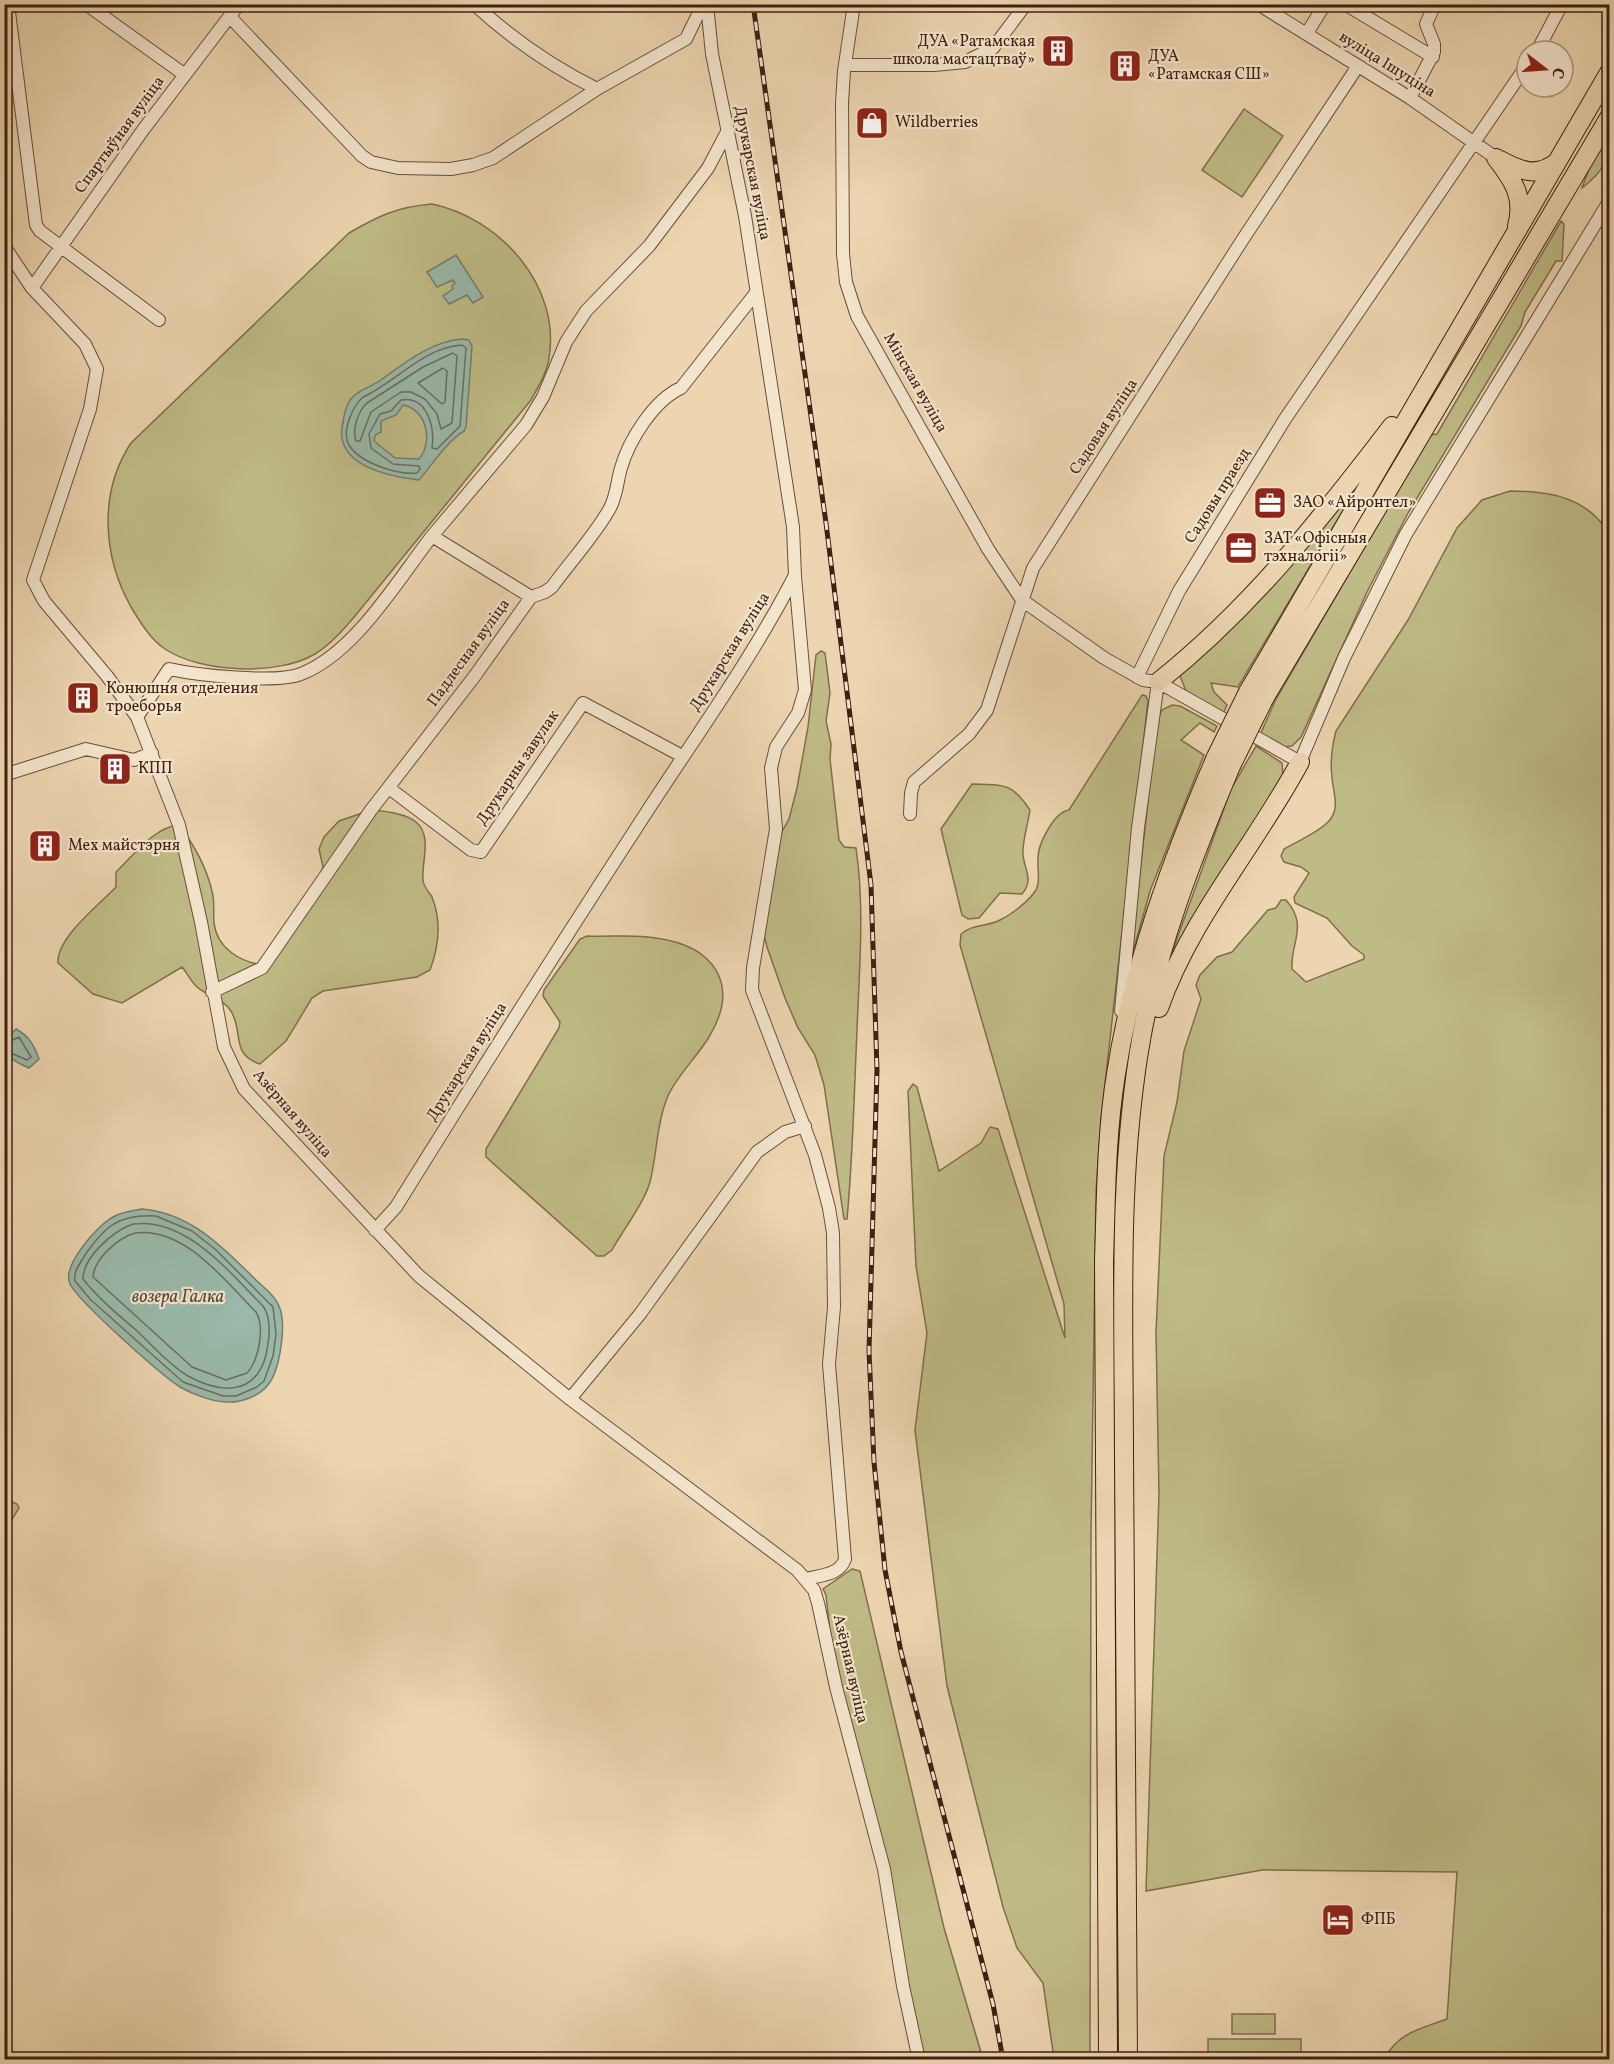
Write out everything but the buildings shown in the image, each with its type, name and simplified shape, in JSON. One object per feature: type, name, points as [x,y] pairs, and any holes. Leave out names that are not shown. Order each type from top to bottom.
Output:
[{"type":"highway","points":[[1108,2060],[1104,1261],[1109,1137],[1115,1076],[1127,1015],[1158,904],[1223,761],[1256,695],[1433,372],[1610,70]]},
{"type":"highway","points":[[1256,695],[1610,116]]},
{"type":"highway","points":[[1496,158],[1514,168],[1532,172],[1550,168],[1559,160]]},
{"type":"highway","points":[[1496,158],[1515,183],[1520,194],[1519,223],[1513,239]]},
{"type":"highway","points":[[1158,682],[1229,619],[1288,559],[1433,372]]},
{"type":"highway","points":[[1128,2060],[1124,1295],[1131,1123],[1139,1050],[1155,978],[1223,761]]},
{"type":"highway","points":[[1131,1123],[1156,1016],[1169,979],[1204,911],[1264,824],[1300,762]]},
{"type":"street","points":[[8,4],[34,218],[39,231],[159,320]]},
{"type":"street","points":[[86,4],[184,75]]},
{"type":"street","name":"Спартыўная вуліца","points":[[32,288],[184,75],[231,18],[239,4]]},
{"type":"street","points":[[474,4],[492,21],[569,75],[597,89]]},
{"type":"street","points":[[231,18],[362,156],[371,162],[398,168],[451,169],[493,158],[597,89],[686,39],[705,4]]},
{"type":"street","name":"Друкарская вуліца","points":[[375,1230],[396,1207],[682,756],[774,616],[795,576],[793,527],[755,294],[745,216],[712,54],[705,4]]},
{"type":"street","name":"Мінская вуліца","points":[[854,4],[845,65],[842,111],[843,254],[849,294],[862,325],[988,549],[1022,600],[1078,642],[1137,677],[1158,682],[1300,762]]},
{"type":"street","points":[[845,65],[933,65],[965,62],[993,48],[1026,4]]},
{"type":"street","name":"вуліца Ішуціна","points":[[1258,4],[1410,98],[1496,158]]},
{"type":"street","points":[[1306,33],[1325,4]]},
{"type":"street","points":[[1345,4],[1433,57]]},
{"type":"street","points":[[1410,98],[1433,57],[1434,44],[1426,24],[1435,4]]},
{"type":"street","points":[[1543,39],[1562,4]]},
{"type":"street","name":"Садовая вуліца","points":[[910,814],[914,782],[969,734],[987,710],[1033,568],[1243,239],[1358,66]]},
{"type":"street","points":[[1473,141],[1515,82]]},
{"type":"street","points":[[137,717],[169,669],[192,674],[243,677],[299,675],[315,667],[360,629],[432,536],[526,425],[543,397],[566,342],[586,311],[649,246],[708,168],[728,130]]},
{"type":"street","name":"Садовы праезд","points":[[1137,677],[1179,591],[1285,419],[1473,141]]},
{"type":"street","points":[[1300,762],[1344,658],[1406,534],[1610,200]]},
{"type":"street","points":[[4,246],[32,288]]},
{"type":"street","name":"Азёрная вуліца","points":[[32,288],[85,344],[97,369],[90,409],[33,580],[44,601],[107,676],[137,717],[152,753],[179,825],[201,922],[212,992],[224,1047],[244,1089],[419,1276],[570,1399],[806,1579],[814,1590],[836,1687],[884,1869],[903,1986],[919,2060]]},
{"type":"street","name":"Падлесная вуліца","points":[[212,992],[262,968],[389,788],[531,597],[552,587],[609,509],[617,490],[621,467],[639,430],[669,393],[681,388],[755,294]]},
{"type":"street","points":[[432,536],[531,597]]},
{"type":"street","points":[[795,576],[805,690],[798,714],[776,747],[771,768],[776,829],[753,968],[752,990],[805,1126],[823,1182],[833,1233],[834,1307],[829,1364],[845,1559],[843,1567],[838,1571],[806,1579]]},
{"type":"street","points":[[1115,1076],[1137,828],[1158,682]]},
{"type":"street","name":"Друкарны завулак","points":[[389,788],[471,850],[481,852],[583,703],[682,756]]},
{"type":"street","points":[[4,775],[86,749],[134,760],[152,753]]},
{"type":"street","points":[[570,1399],[647,1305],[757,1152],[785,1132],[805,1126]]},
{"type":"shaded area","points":[[1244,109],[1283,136],[1242,197],[1202,170]]},
{"type":"shaded area","points":[[1609,132],[1608,151],[1604,164],[1596,176],[1582,188],[1591,163]]},
{"type":"shaded area","points":[[432,204],[457,212],[481,224],[502,240],[520,259],[535,281],[545,306],[550,331],[548,364],[531,400],[355,616],[321,650],[299,661],[281,666],[240,669],[198,663],[165,649],[150,636],[131,607],[122,588],[110,546],[109,504],[113,483],[120,462],[131,443],[349,233],[388,213],[408,207]]},
{"type":"shaded area","points":[[1561,221],[1564,224],[1562,261],[1556,261],[1525,312],[1521,326],[1408,513],[1368,590],[1301,737],[1292,746],[1283,747],[1260,735],[1276,699],[1430,435],[1437,434]]},
{"type":"shaded area","points":[[1363,477],[1238,687],[1211,683],[1214,692],[1227,705],[1223,714],[1186,691],[1180,676],[1184,669]]},
{"type":"shaded area","points":[[1510,491],[1553,495],[1579,504],[1600,522],[1609,534],[1609,2059],[1384,2059],[1403,2037],[1447,2019],[1457,1872],[1262,1870],[1146,1891],[1159,1494],[1156,1332],[1164,1156],[1177,1102],[1184,1051],[1201,999],[1196,985],[1200,975],[1217,957],[1232,952],[1268,910],[1276,908],[1281,900],[1286,900],[1293,909],[1297,926],[1292,969],[1306,982],[1364,959],[1364,955],[1352,946],[1327,918],[1295,903],[1294,897],[1309,873],[1301,867],[1284,862],[1281,856],[1284,849],[1318,830],[1332,817],[1335,801],[1331,760],[1336,731],[1408,620],[1457,528],[1482,500]]},
{"type":"shaded area","points":[[821,651],[825,653],[830,693],[826,721],[831,744],[830,759],[839,840],[844,847],[856,848],[859,871],[860,963],[847,1219],[844,1219],[824,1085],[815,1055],[798,1028],[785,998],[767,947],[757,908],[769,855],[789,819],[797,788],[808,727],[816,655]]},
{"type":"shaded area","points":[[1142,695],[1146,696],[1148,701],[1101,1119],[1096,1191],[1091,1534],[1090,2059],[1054,2059],[1043,1983],[1017,1948],[1003,1907],[947,1686],[915,1430],[927,1333],[916,1266],[908,1091],[913,1084],[917,1087],[939,1171],[981,1143],[990,1127],[998,1129],[1065,1338],[1064,1304],[960,945],[961,934],[1004,918],[1033,894],[1038,883],[1039,852],[1044,837],[1058,816],[1069,810]]},
{"type":"shaded area","points":[[1172,705],[1180,706],[1217,726],[1214,732],[1200,723],[1181,740],[1204,755],[1150,891],[1130,963],[1157,720],[1162,710]]},
{"type":"shaded area","points":[[1256,746],[1282,763],[1283,776],[1165,972],[1231,789]]},
{"type":"shaded area","points":[[972,784],[1006,787],[1018,794],[1030,810],[1023,849],[1028,883],[1022,894],[1000,893],[979,918],[968,919],[962,915],[941,829]]},
{"type":"shaded area","points":[[371,810],[406,816],[416,822],[424,835],[423,881],[432,897],[438,925],[436,952],[430,970],[417,977],[323,991],[312,998],[286,1041],[260,1064],[251,1060],[241,1049],[235,1019],[228,1007],[196,986],[182,967],[122,1003],[93,994],[58,963],[59,953],[71,932],[116,887],[116,872],[153,836],[179,825],[207,873],[213,895],[214,923],[220,940],[238,957],[263,965],[310,903],[323,867],[319,849],[324,837],[339,821]]},
{"type":"shaded area","points":[[587,936],[639,936],[676,942],[693,949],[707,959],[722,984],[722,1000],[718,1018],[709,1037],[674,1085],[666,1101],[647,1190],[612,1250],[604,1256],[597,1256],[486,1157],[486,1149],[559,1028],[560,1022],[543,996],[544,990],[580,939]]},
{"type":"shaded area","points":[[5,1499],[17,1504],[19,1508],[5,1531]]},
{"type":"shaded area","points":[[852,1569],[860,1571],[944,1928],[983,2059],[919,2059],[884,1869],[836,1687],[826,1595],[823,1589]]},
{"type":"shaded area","points":[[1232,2014],[1275,2014],[1275,2034],[1232,2034]]},
{"type":"shaded area","points":[[1208,2039],[1301,2039],[1301,2059],[1208,2059]]},
{"type":"water","points":[[456,255],[483,297],[473,303],[467,295],[449,304],[443,296],[453,289],[452,286],[455,283],[453,280],[437,287],[427,272]]},
{"type":"water","points":[[469,340],[472,346],[464,431],[445,448],[419,480],[378,471],[354,458],[346,449],[342,437],[343,422],[350,400],[429,348],[451,341]],"holes":[[[403,405],[411,408],[422,419],[425,427],[427,435],[424,452],[419,459],[395,458],[374,441],[375,435],[381,432],[381,421],[396,415]]]},
{"type":"water","points":[[16,1029],[31,1041],[39,1059],[29,1068],[14,1061],[6,1051],[5,1040]]},
{"type":"water","name":"возера Галка","points":[[141,1209],[175,1217],[204,1233],[275,1298],[281,1314],[281,1347],[272,1378],[260,1392],[244,1400],[221,1402],[180,1387],[121,1338],[88,1306],[70,1284],[71,1267],[91,1236],[115,1216]]},
{"type":"railway","points":[[753,4],[826,523],[871,885],[877,1070],[869,1351],[874,1462],[885,1570],[901,1652],[993,2004],[1003,2060]]},
{"type":"place","name":"ДУА «Ратамская школа мастацтваў»","points":[[1058,51]]},
{"type":"place","name":"ДУА «Ратамская СШ»","points":[[1125,66]]},
{"type":"place","name":"Wildberries","points":[[872,123]]},
{"type":"place","name":"ЗАО «Айронтел»","points":[[1270,503]]},
{"type":"place","name":"ЗАТ «Офісныя тэхналогіі»","points":[[1241,548]]},
{"type":"place","name":"Конюшня отделения троеборья","points":[[83,698]]},
{"type":"place","name":"КПП","points":[[115,769]]},
{"type":"place","name":"Мех майстэрня","points":[[45,846]]},
{"type":"place","name":"ФПБ","points":[[1338,1920]]}]
